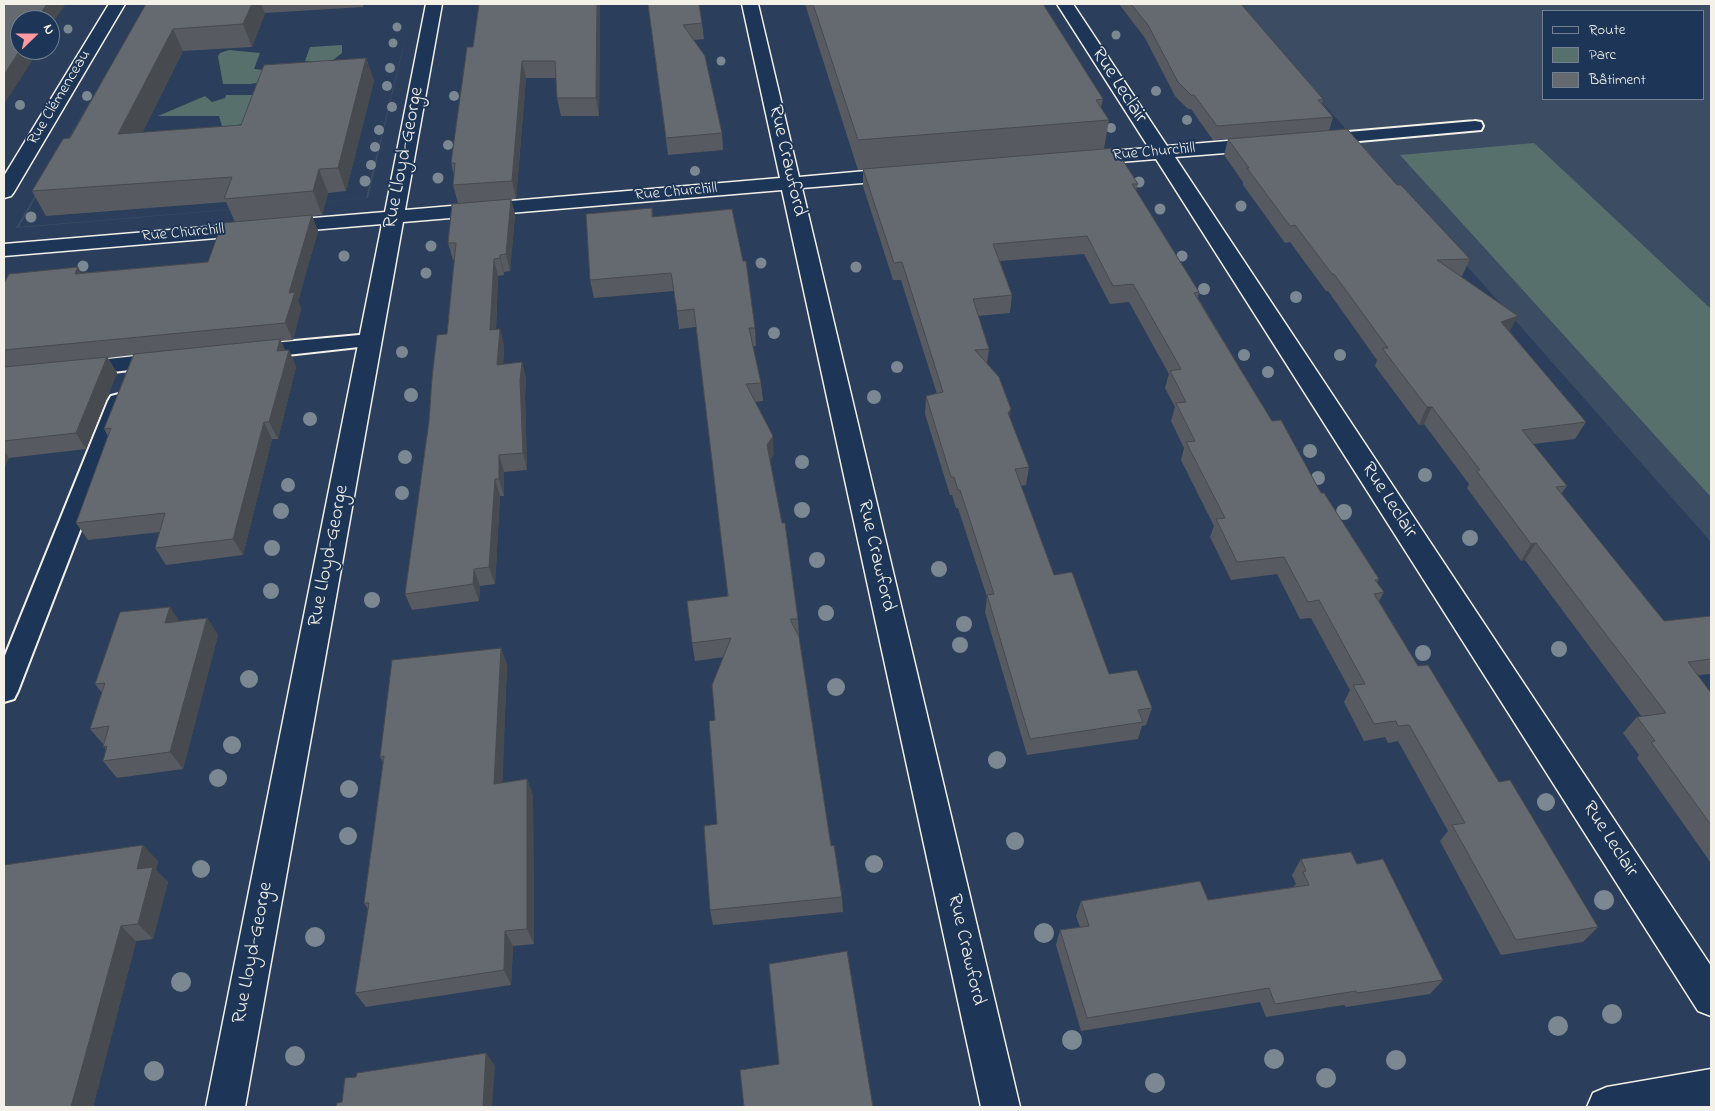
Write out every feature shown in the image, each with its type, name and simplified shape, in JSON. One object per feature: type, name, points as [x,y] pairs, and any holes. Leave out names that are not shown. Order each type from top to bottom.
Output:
[{"type":"street","name":"Rue Clémenceau","points":[[4,192],[117,4]]},
{"type":"street","name":"Rue Lloyd-George","points":[[225,1107],[434,4]]},
{"type":"street","name":"Rue Crawford","points":[[750,4],[1001,1107]]},
{"type":"street","name":"Rue Leclair","points":[[1065,4],[1711,998]]},
{"type":"street","points":[[1329,138],[1348,137]]},
{"type":"street","name":"Rue Churchill","points":[[1065,161],[1279,143]]},
{"type":"street","name":"Rue Churchill","points":[[4,250],[916,173]]},
{"type":"street","points":[[1607,1107],[1711,1088]]},
{"type":"lane","points":[[1348,137],[1475,126]]},
{"type":"lane","points":[[231,354],[370,340]]},
{"type":"lane","points":[[60,371],[182,358]]},
{"type":"lane","points":[[4,691],[134,363]]},
{"type":"shaded area","points":[[1235,4],[1711,4],[1711,542]]},
{"type":"shaded area","points":[[410,18],[368,198],[16,228],[97,89],[19,227],[366,198]]},
{"type":"green space","points":[[342,45],[342,53],[333,60],[321,62],[305,61],[310,47]]},
{"type":"green space","points":[[229,50],[260,53],[254,69],[265,70],[262,82],[223,84],[218,56],[220,53]]},
{"type":"green space","points":[[226,95],[257,95],[254,118],[234,127],[225,127],[222,126],[219,116],[158,116],[205,96],[212,102],[225,98]]},
{"type":"green space","points":[[1534,143],[1711,309],[1711,497],[1400,155]]},
{"type":"building","points":[[4,4],[47,4],[43,10],[10,10],[10,60],[14,60],[4,75]]},
{"type":"building","points":[[146,4],[252,4],[243,24],[173,29],[118,134],[241,125],[264,65],[366,58],[338,168],[319,169],[313,191],[224,199],[232,177],[32,191],[63,139],[70,138]]},
{"type":"building","points":[[479,4],[597,4],[596,98],[557,98],[555,61],[522,61],[512,181],[453,185],[455,163],[451,163],[467,47],[473,47]]},
{"type":"building","points":[[648,4],[699,4],[702,23],[683,25],[705,56],[722,133],[666,138]]},
{"type":"building","points":[[813,4],[1043,4],[1103,99],[1096,100],[1109,120],[858,140]]},
{"type":"building","points":[[1131,4],[1241,4],[1323,99],[1318,100],[1333,117],[1217,126],[1194,95],[1191,95],[1178,82],[1148,25]]},
{"type":"building","points":[[1347,129],[1397,185],[1401,185],[1470,259],[1437,260],[1518,316],[1501,322],[1586,422],[1522,430],[1567,486],[1556,487],[1664,621],[1711,616],[1711,659],[1688,662],[1711,693],[1711,825],[1651,742],[1655,741],[1637,717],[1666,713],[1536,543],[1531,544],[1476,470],[1480,470],[1432,407],[1427,407],[1382,348],[1388,348],[1334,274],[1332,274],[1295,225],[1290,226],[1228,139]]},
{"type":"building","points":[[1115,148],[1138,184],[1132,184],[1199,292],[1194,293],[1256,395],[1272,421],[1281,420],[1321,493],[1324,493],[1379,579],[1375,580],[1384,592],[1374,594],[1418,666],[1428,665],[1499,782],[1510,780],[1598,927],[1516,940],[1452,825],[1465,823],[1409,725],[1398,726],[1396,721],[1374,724],[1353,685],[1365,684],[1319,600],[1308,602],[1284,557],[1237,562],[1216,519],[1225,518],[1186,442],[1195,441],[1176,403],[1186,402],[1170,371],[1181,369],[1133,284],[1113,286],[1087,236],[993,244],[1012,295],[973,299],[989,349],[975,350],[999,377],[1011,409],[1008,413],[1029,467],[1015,469],[1054,575],[1072,572],[1109,674],[1137,670],[1152,708],[1138,710],[1143,722],[1030,739],[987,595],[994,594],[960,490],[958,490],[954,477],[951,477],[926,396],[943,392],[902,262],[894,263],[863,169]]},
{"type":"building","points":[[511,199],[506,254],[494,259],[490,330],[500,329],[497,365],[522,362],[520,380],[523,453],[499,455],[499,479],[495,479],[489,567],[474,569],[473,584],[405,594],[429,421],[437,335],[447,334],[456,243],[448,243],[452,204]]},
{"type":"building","points":[[652,208],[652,217],[732,209],[743,261],[746,261],[755,328],[749,328],[761,383],[746,384],[773,436],[767,445],[782,523],[785,523],[798,619],[790,619],[799,637],[831,846],[834,845],[842,897],[710,910],[704,826],[717,824],[709,721],[715,720],[712,685],[731,638],[692,643],[687,601],[728,596],[694,309],[677,311],[671,273],[590,280],[586,214]]},
{"type":"building","points":[[312,215],[289,293],[295,292],[285,323],[4,350],[4,283],[9,274],[78,267],[75,274],[208,262],[222,223]]},
{"type":"building","points":[[280,339],[277,351],[289,350],[269,422],[264,422],[233,539],[155,548],[165,513],[76,523],[111,428],[104,429],[134,354]]},
{"type":"building","points":[[107,357],[76,433],[4,441],[4,367]]},
{"type":"building","points":[[170,607],[165,623],[207,618],[170,752],[103,761],[107,746],[103,747],[109,726],[90,729],[105,683],[95,684],[120,612]]},
{"type":"building","points":[[501,648],[494,784],[527,779],[527,929],[505,931],[504,970],[355,993],[369,903],[364,903],[384,756],[380,757],[392,660]]},
{"type":"building","points":[[143,845],[137,869],[153,867],[138,924],[121,926],[71,1107],[4,1107],[4,865]]},
{"type":"building","points":[[1351,852],[1357,864],[1383,859],[1443,980],[1275,1004],[1269,988],[1087,1018],[1060,930],[1089,926],[1081,901],[1200,881],[1208,900],[1309,885],[1303,872],[1306,871],[1301,859]]},
{"type":"building","points":[[847,951],[873,1107],[744,1107],[740,1070],[779,1064],[769,964]]},
{"type":"building","points":[[486,1053],[483,1107],[336,1107],[337,1103],[342,1102],[345,1078],[356,1077],[357,1073]]}]
